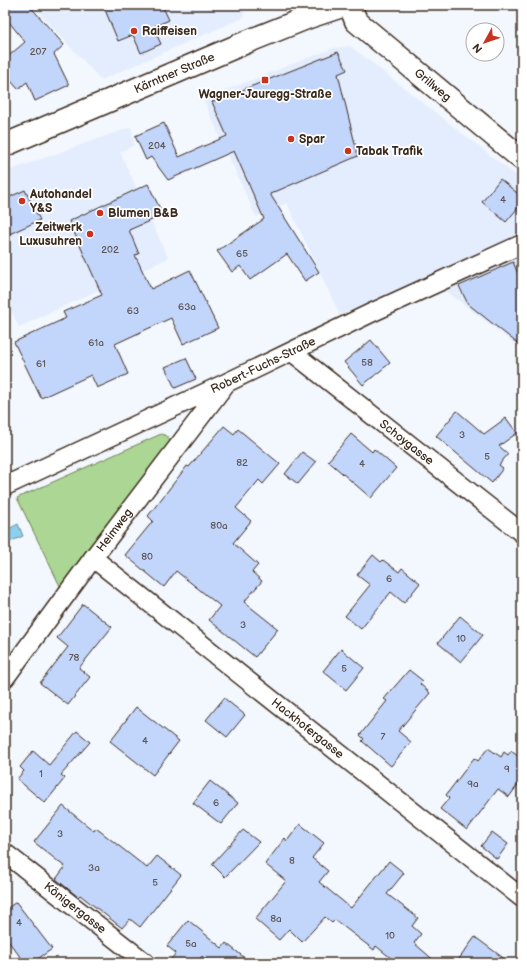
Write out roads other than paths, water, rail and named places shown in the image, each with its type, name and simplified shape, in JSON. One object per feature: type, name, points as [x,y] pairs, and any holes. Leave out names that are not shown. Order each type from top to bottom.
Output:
[{"type":"main road","name":"Kärntner Straße","points":[[5,145],[249,41],[309,17],[345,5]]},
{"type":"main road","name":"Grillweg","points":[[350,5],[356,21],[522,159]]},
{"type":"street","name":"Robert-Fuchs-Straße","points":[[5,486],[226,384],[370,313],[522,244]]},
{"type":"street","name":"Schoygasse","points":[[292,352],[522,533]]},
{"type":"street","name":"Heimweg","points":[[5,678],[93,558],[226,384]]},
{"type":"street","name":"Hackhofergasse","points":[[93,558],[522,898]]},
{"type":"street","name":"Königergasse","points":[[5,853],[146,963]]},
{"type":"water","points":[[18,524],[23,536],[5,544],[5,531]]},
{"type":"place","name":"Raiffeisen","points":[[134,31]]},
{"type":"place","name":"Wagner-Jauregg-Straße","points":[[265,80]]},
{"type":"place","name":"Spar","points":[[291,139]]},
{"type":"place","name":"Tabak Trafik","points":[[348,151]]},
{"type":"place","name":"Autohandel Y&S","points":[[22,201]]},
{"type":"place","name":"Blumen B&B","points":[[100,213]]},
{"type":"place","name":"Zeitwerk Luxusuhren","points":[[90,234]]}]
